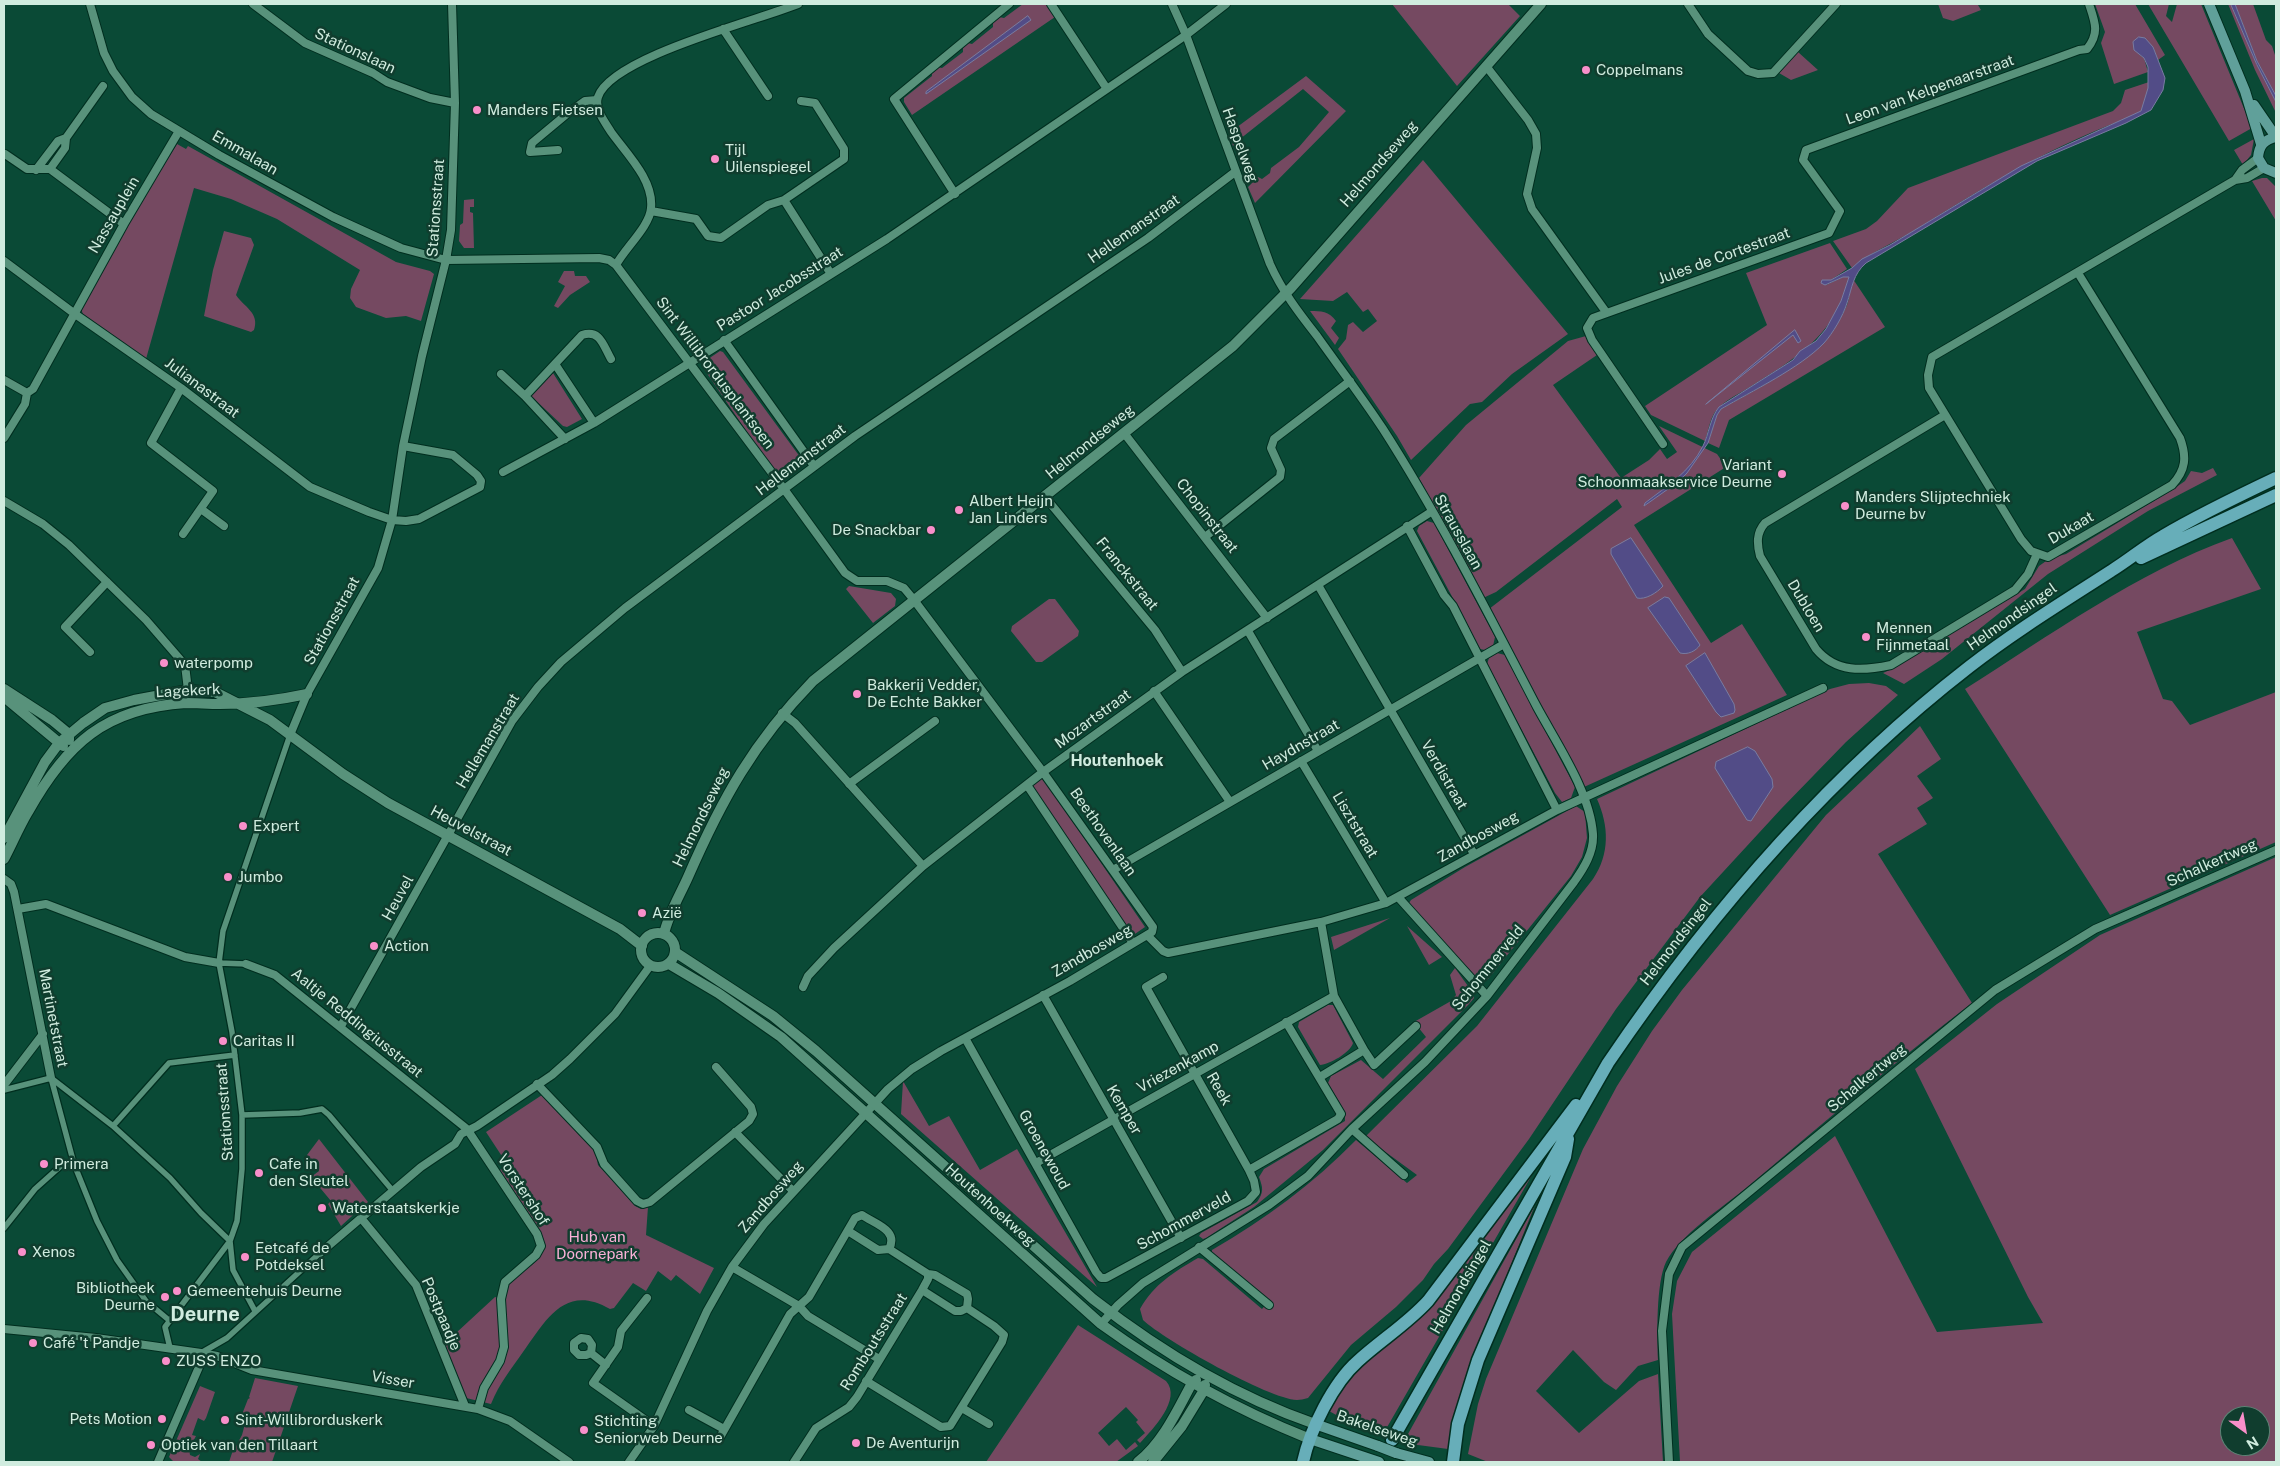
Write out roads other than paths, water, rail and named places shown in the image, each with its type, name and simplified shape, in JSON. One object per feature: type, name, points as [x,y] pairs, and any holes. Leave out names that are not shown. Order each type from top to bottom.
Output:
[{"type":"main road","points":[[2209,4],[2245,91],[2262,144],[2258,158],[2272,173]]},
{"type":"main road","points":[[2245,91],[2276,137],[2268,139],[2262,144]]},
{"type":"main road","name":"Helmondsingel","points":[[1394,1447],[1608,1063],[1641,1014],[1720,910],[1788,832],[1836,784],[1919,707],[1969,666],[2021,628],[2163,536],[2218,506],[2276,478]]},
{"type":"main road","name":"Helmondsingel","points":[[2111,571],[2276,495]]},
{"type":"main road","points":[[1304,1462],[1315,1424],[1338,1385],[1356,1362],[1413,1318],[1608,1063]]},
{"type":"main road","points":[[1453,1462],[1458,1424],[1474,1369],[1565,1156],[1569,1130]]},
{"type":"main road","name":"Bakelseweg","points":[[1315,1424],[1378,1446],[1394,1447],[1429,1462]]},
{"type":"main road","name":"Bakelseweg","points":[[1310,1439],[1375,1461]]},
{"type":"street","name":"Emmalaan","points":[[90,4],[104,53],[113,72],[132,97],[144,108],[179,131],[333,217],[401,248],[446,260]]},
{"type":"street","name":"Stationslaan","points":[[253,4],[305,43],[373,73],[387,82],[430,98],[455,103]]},
{"type":"street","name":"Stationsstraat","points":[[230,1241],[237,1221],[242,1169],[242,1115],[235,1055],[219,963],[223,932],[290,735],[307,694],[378,568],[392,520],[403,446],[422,356],[446,260],[451,230],[455,103],[452,4]]},
{"type":"street","points":[[446,260],[599,258],[609,260],[616,265],[622,253],[649,218],[651,211],[650,192],[643,177],[601,117],[597,100],[606,85],[638,63],[672,47],[798,4]]},
{"type":"street","points":[[956,194],[894,99],[1009,4]]},
{"type":"street","points":[[1051,4],[1107,89]]},
{"type":"street","name":"Haspelweg","points":[[1172,4],[1186,35],[1270,264],[1285,294]]},
{"type":"street","name":"Pastoor Jacobsstraat","points":[[503,472],[594,423],[956,194],[1186,35],[1226,4]]},
{"type":"street","name":"Helmondseweg","points":[[664,934],[713,819],[742,768],[782,713],[813,681],[1233,346],[1285,294],[1541,4]]},
{"type":"street","points":[[1693,6],[1708,34],[1748,70],[1758,74],[1773,73],[1836,4]]},
{"type":"street","name":"Leon van Kelpenaarstraat","points":[[1840,211],[1803,160],[1806,150],[2079,50],[2087,49],[2094,40],[2096,25],[2089,4]]},
{"type":"street","points":[[723,29],[768,96]]},
{"type":"street","points":[[1486,66],[1528,120],[1536,134],[1536,148],[1528,194],[1532,209],[1606,312]]},
{"type":"street","points":[[50,170],[65,148],[66,138],[103,86]]},
{"type":"street","points":[[558,150],[530,152],[532,143],[568,113],[585,101],[597,100]]},
{"type":"street","points":[[651,211],[696,219],[708,236],[721,238],[768,205],[784,200],[844,159],[844,149],[815,103],[801,101]]},
{"type":"street","name":"Nassauplein","points":[[4,438],[25,404],[27,393],[33,389],[124,224],[179,131]]},
{"type":"street","points":[[36,170],[58,140],[66,138]]},
{"type":"street","points":[[5,154],[26,169],[50,170],[124,224]]},
{"type":"street","name":"Dukaat","points":[[2078,273],[2180,438],[2184,450],[2185,465],[2180,476],[2172,485],[2048,557],[2031,551],[2021,539],[1945,415],[1930,388],[1928,375],[1932,357],[2234,180],[2242,170],[2258,158]]},
{"type":"street","name":"Hellemanstraat","points":[[448,834],[512,721],[538,687],[561,662],[625,608],[855,436],[1148,238],[1235,172]]},
{"type":"street","name":"Dukaat","points":[[2234,180],[2272,173]]},
{"type":"street","points":[[784,200],[831,274]]},
{"type":"street","name":"Jules de Cortestraat","points":[[1663,444],[1592,340],[1587,328],[1593,318],[1829,233],[1840,211]]},
{"type":"street","name":"Julianastraat","points":[[4,261],[75,314],[181,388],[310,487],[392,520]]},
{"type":"street","name":"Sint Willibrordusplantsoen","points":[[616,265],[845,573],[857,581],[887,581],[904,588],[914,600]]},
{"type":"street","name":"Strausslaan","points":[[1285,294],[1350,380],[1383,429],[1504,644],[1584,798]]},
{"type":"street","points":[[526,396],[582,335],[590,332],[597,335],[611,359]]},
{"type":"street","name":"Sint Willibrordusplantsoen","points":[[724,340],[814,466]]},
{"type":"street","points":[[556,364],[594,423]]},
{"type":"street","points":[[501,374],[526,396],[565,439]]},
{"type":"street","points":[[4,380],[27,393]]},
{"type":"street","points":[[1205,537],[1282,475],[1271,448],[1274,439],[1350,380]]},
{"type":"street","points":[[181,388],[151,443],[214,491],[183,534]]},
{"type":"street","name":"Dubloen","points":[[1945,415],[1765,523],[1762,528],[1758,540],[1760,556],[1816,649],[1825,660],[1838,666],[1871,669],[1891,665],[2015,590],[2028,574],[2037,554]]},
{"type":"street","name":"Chopinstraat","points":[[1124,433],[1267,618]]},
{"type":"street","points":[[392,520],[406,521],[419,519],[475,491],[480,486],[481,481],[477,474],[453,455],[403,446]]},
{"type":"street","name":"Franckstraat","points":[[1045,497],[1155,630],[1182,672]]},
{"type":"street","points":[[4,501],[43,524],[69,545],[107,582],[176,653],[185,665],[188,690]]},
{"type":"street","points":[[201,509],[224,526]]},
{"type":"street","name":"Mozartstraat","points":[[803,987],[808,976],[834,948],[923,866],[1044,772],[1182,672],[1431,512]]},
{"type":"street","points":[[1407,526],[1479,657],[1557,810]]},
{"type":"street","points":[[90,652],[65,627],[107,582]]},
{"type":"street","name":"Verdistraat","points":[[1318,585],[1474,854]]},
{"type":"street","name":"Beethovenlaan","points":[[914,600],[1044,772],[1153,927],[1152,932],[1147,935]]},
{"type":"street","points":[[1248,630],[1318,752]]},
{"type":"street","name":"Haydnstraat","points":[[1113,870],[1504,644]]},
{"type":"street","name":"Zandbosweg","points":[[629,1462],[654,1426],[677,1381],[707,1311],[732,1266],[764,1224],[874,1103],[897,1080],[912,1069],[1147,935],[1163,951],[1168,953],[1321,922],[1386,903],[1557,810],[1823,688]]},
{"type":"street","points":[[4,689],[52,720],[69,734],[70,751]]},
{"type":"street","name":"Lagekerk","points":[[4,838],[45,762],[59,743],[105,708],[167,693],[188,690],[215,692],[270,720],[290,735]]},
{"type":"street","points":[[1154,691],[1230,802]]},
{"type":"street","points":[[237,704],[307,694]]},
{"type":"street","points":[[7,700],[70,751]]},
{"type":"street","name":"Lagekerk","points":[[4,859],[27,813],[58,764],[92,732],[131,712],[157,706],[237,704]]},
{"type":"street","points":[[782,713],[796,722],[923,866]]},
{"type":"street","points":[[849,784],[934,721]]},
{"type":"street","name":"Heuvelstraat","points":[[290,735],[388,803],[448,834],[620,930],[642,946]]},
{"type":"street","name":"Lisztstraat","points":[[1301,761],[1386,903]]},
{"type":"street","points":[[1027,785],[1133,943]]},
{"type":"street","name":"Schommerveld","points":[[1101,1324],[1110,1313],[1143,1283],[1277,1200],[1308,1176],[1352,1129],[1425,1062],[1487,996],[1583,869],[1593,842],[1590,817],[1584,798]]},
{"type":"street","name":"Heuvel","points":[[342,1026],[448,834]]},
{"type":"street","name":"Schalkertweg","points":[[1669,1462],[1662,1331],[1669,1274],[1682,1247],[1995,990],[2095,929],[2276,850]]},
{"type":"street","name":"Martinetstraat","points":[[4,879],[11,884],[18,909],[50,1078],[74,1164],[97,1221],[117,1260],[146,1301],[170,1321]]},
{"type":"street","points":[[1398,898],[1487,996]]},
{"type":"street","points":[[18,909],[46,904],[185,957],[219,963]]},
{"type":"street","points":[[1321,922],[1334,996],[1374,1065],[1416,1026]]},
{"type":"street","points":[[664,934],[674,944],[675,952],[669,964],[659,968],[650,966],[643,959],[642,946],[648,936],[664,934]]},
{"type":"street","name":"Houtenhoekweg","points":[[675,952],[773,1016],[816,1051],[1110,1313],[1133,1331],[1250,1399],[1315,1424]]},
{"type":"street","name":"Aaltje Reddingiusstraat","points":[[219,963],[246,964],[275,975],[342,1026],[467,1129]]},
{"type":"street","name":"Houtenhoekweg","points":[[669,964],[718,993],[781,1037],[1101,1324],[1148,1356],[1204,1390],[1244,1411],[1310,1439]]},
{"type":"street","points":[[158,1462],[199,1367],[201,1353],[227,1338],[392,1190],[455,1144],[461,1134],[467,1129],[477,1126],[538,1084],[570,1059],[608,1021],[650,966]]},
{"type":"street","name":"Reek","points":[[1163,977],[1146,987],[1249,1170]]},
{"type":"street","name":"Kemper","points":[[1043,995],[1181,1238]]},
{"type":"street","name":"Vriezenkamp","points":[[1036,1163],[1334,996]]},
{"type":"street","points":[[1249,1170],[1338,1119],[1341,1114],[1286,1022]]},
{"type":"street","points":[[4,1085],[43,1034]]},
{"type":"street","name":"Groenewoud","points":[[965,1038],[1098,1275]]},
{"type":"street","points":[[1320,1077],[1364,1050]]},
{"type":"street","points":[[113,1126],[169,1063],[235,1055]]},
{"type":"street","points":[[538,1084],[597,1147],[604,1164],[637,1201],[643,1204],[650,1202],[749,1121],[753,1114],[751,1107],[716,1067]]},
{"type":"street","points":[[4,1090],[50,1078],[113,1126],[170,1178],[201,1213],[230,1241],[233,1270],[255,1311]]},
{"type":"street","points":[[242,1115],[300,1113],[322,1109],[392,1190]]},
{"type":"street","name":"Vorstershof","points":[[467,1129],[537,1234],[540,1246],[536,1255],[505,1282],[502,1299],[504,1347],[500,1361],[484,1388],[478,1409]]},
{"type":"street","points":[[1352,1129],[1404,1176]]},
{"type":"street","points":[[735,1132],[793,1192]]},
{"type":"street","points":[[4,1228],[35,1189],[63,1164],[74,1164]]},
{"type":"street","name":"Schommerveld","points":[[1098,1275],[1101,1278],[1110,1278],[1253,1197],[1256,1188],[1249,1170]]},
{"type":"street","points":[[719,1439],[790,1314],[809,1297],[858,1215],[862,1215],[889,1232],[892,1242],[889,1249]]},
{"type":"street","name":"Postpaadje","points":[[361,1218],[416,1285],[465,1406]]},
{"type":"street","points":[[848,1231],[878,1250],[889,1249],[928,1274],[935,1274],[966,1294],[968,1299],[967,1308]]},
{"type":"street","points":[[170,1348],[165,1327],[230,1241]]},
{"type":"street","name":"Schommerveld","points":[[1199,1247],[1269,1305]]},
{"type":"street","points":[[732,1266],[799,1306],[808,1316],[879,1359]]},
{"type":"street","name":"Romboutsstraat","points":[[794,1462],[816,1428],[849,1406],[857,1397],[922,1290],[928,1279],[928,1274]]},
{"type":"street","points":[[922,1290],[955,1311],[967,1308]]},
{"type":"street","points":[[647,1298],[621,1331],[618,1347],[593,1383],[654,1426]]},
{"type":"street","points":[[866,1381],[941,1427],[950,1426],[1002,1342],[1004,1335],[967,1308]]},
{"type":"street","name":"Visser","points":[[4,1329],[201,1353],[216,1356],[252,1370],[478,1409],[510,1421],[569,1462]]},
{"type":"street","points":[[591,1352],[606,1365]]},
{"type":"street","points":[[1138,1462],[1156,1444],[1192,1383],[1205,1374]]},
{"type":"street","points":[[1153,1462],[1182,1426],[1204,1390],[1205,1374]]},
{"type":"street","points":[[962,1408],[989,1424]]},
{"type":"street","points":[[689,1410],[724,1429]]},
{"type":"place","name":"Coppelmans","points":[[1586,70]]},
{"type":"place","name":"Manders Fietsen","points":[[477,110]]},
{"type":"place","name":"Tijl Uilenspiegel","points":[[715,159]]},
{"type":"place","name":"Variant Schoonmaakservice Deurne","points":[[1782,474]]},
{"type":"place","name":"Manders Slijptechniek Deurne bv","points":[[1845,506]]},
{"type":"place","name":"Albert Heijn Jan Linders","points":[[959,510]]},
{"type":"place","name":"De Snackbar","points":[[931,530]]},
{"type":"place","name":"Mennen Fijnmetaal","points":[[1866,637]]},
{"type":"place","name":"waterpomp","points":[[164,663]]},
{"type":"place","name":"Bakkerij Vedder, De Echte Bakker","points":[[857,694]]},
{"type":"place","name":"Expert","points":[[243,826]]},
{"type":"place","name":"Jumbo","points":[[228,877]]},
{"type":"place","name":"Azië","points":[[642,913]]},
{"type":"place","name":"Action","points":[[374,946]]},
{"type":"place","name":"Caritas II","points":[[223,1041]]},
{"type":"place","name":"Primera","points":[[44,1164]]},
{"type":"place","name":"Cafe in den Sleutel","points":[[259,1173]]},
{"type":"place","name":"Waterstaatskerkje","points":[[322,1208]]},
{"type":"place","name":"Xenos","points":[[22,1252]]},
{"type":"place","name":"Eetcafé de Potdeksel","points":[[245,1257]]},
{"type":"place","name":"Gemeentehuis Deurne","points":[[177,1291]]},
{"type":"place","name":"Bibliotheek Deurne","points":[[165,1297]]},
{"type":"place","name":"Café 't Pandje","points":[[33,1343]]},
{"type":"place","name":"ZUSS ENZO","points":[[166,1361]]},
{"type":"place","name":"Pets Motion","points":[[162,1419]]},
{"type":"place","name":"Sint-Willibrorduskerk","points":[[225,1420]]},
{"type":"place","name":"Stichting Seniorweb Deurne","points":[[584,1430]]},
{"type":"place","name":"De Aventurijn","points":[[856,1443]]},
{"type":"place","name":"Optiek van den Tillaart","points":[[151,1445]]},
{"type":"district","name":"Houtenhoek","points":[[1117,761]]},
{"type":"district","name":"Deurne","points":[[205,1315]]},
{"type":"park label","name":"Hub van Doornepark","points":[[597,1246]]}]
